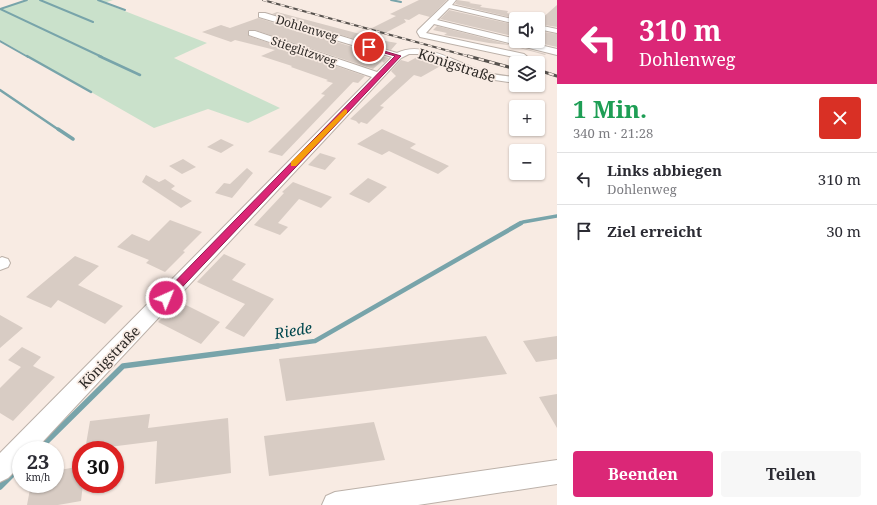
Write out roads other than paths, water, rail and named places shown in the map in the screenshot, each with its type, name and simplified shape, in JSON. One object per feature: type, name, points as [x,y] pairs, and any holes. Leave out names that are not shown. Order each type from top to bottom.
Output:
[{"type":"street","name":"Königstraße","points":[[453,0],[421,32],[423,35],[521,56]]},
{"type":"street","points":[[447,6],[509,20]]},
{"type":"street","name":"Dohlenweg","points":[[262,15],[398,56]]},
{"type":"street","points":[[432,21],[557,52]]},
{"type":"street","points":[[545,28],[557,31]]},
{"type":"street","name":"Stieglitzweg","points":[[252,33],[379,76]]},
{"type":"street","name":"Königstraße","points":[[0,470],[398,56],[407,51],[421,51],[493,78],[509,79]]},
{"type":"street","points":[[334,505],[557,472]]},
{"type":"waterway","points":[[27,0],[0,9],[102,57]]},
{"type":"waterway","points":[[40,0],[93,22]]},
{"type":"waterway","points":[[98,0],[125,10]]},
{"type":"waterway","points":[[391,0],[401,2]]},
{"type":"waterway","points":[[0,41],[28,57]]},
{"type":"waterway","points":[[27,56],[91,92]]},
{"type":"waterway","points":[[99,56],[140,75]]},
{"type":"waterway","points":[[0,90],[59,130]]},
{"type":"waterway","points":[[58,129],[73,139]]},
{"type":"waterway","name":"Riede","points":[[521,223],[557,216]]},
{"type":"waterway","name":"Riede","points":[[270,347],[315,341],[521,223]]},
{"type":"waterway","name":"Riede","points":[[47,441],[123,366],[278,346]]},
{"type":"waterway","name":"Riede","points":[[0,487],[12,475]]},
{"type":"railway","points":[[263,0],[471,57]]},
{"type":"railway","points":[[468,56],[509,67]]},
{"type":"railway","points":[[545,72],[557,76]]}]
